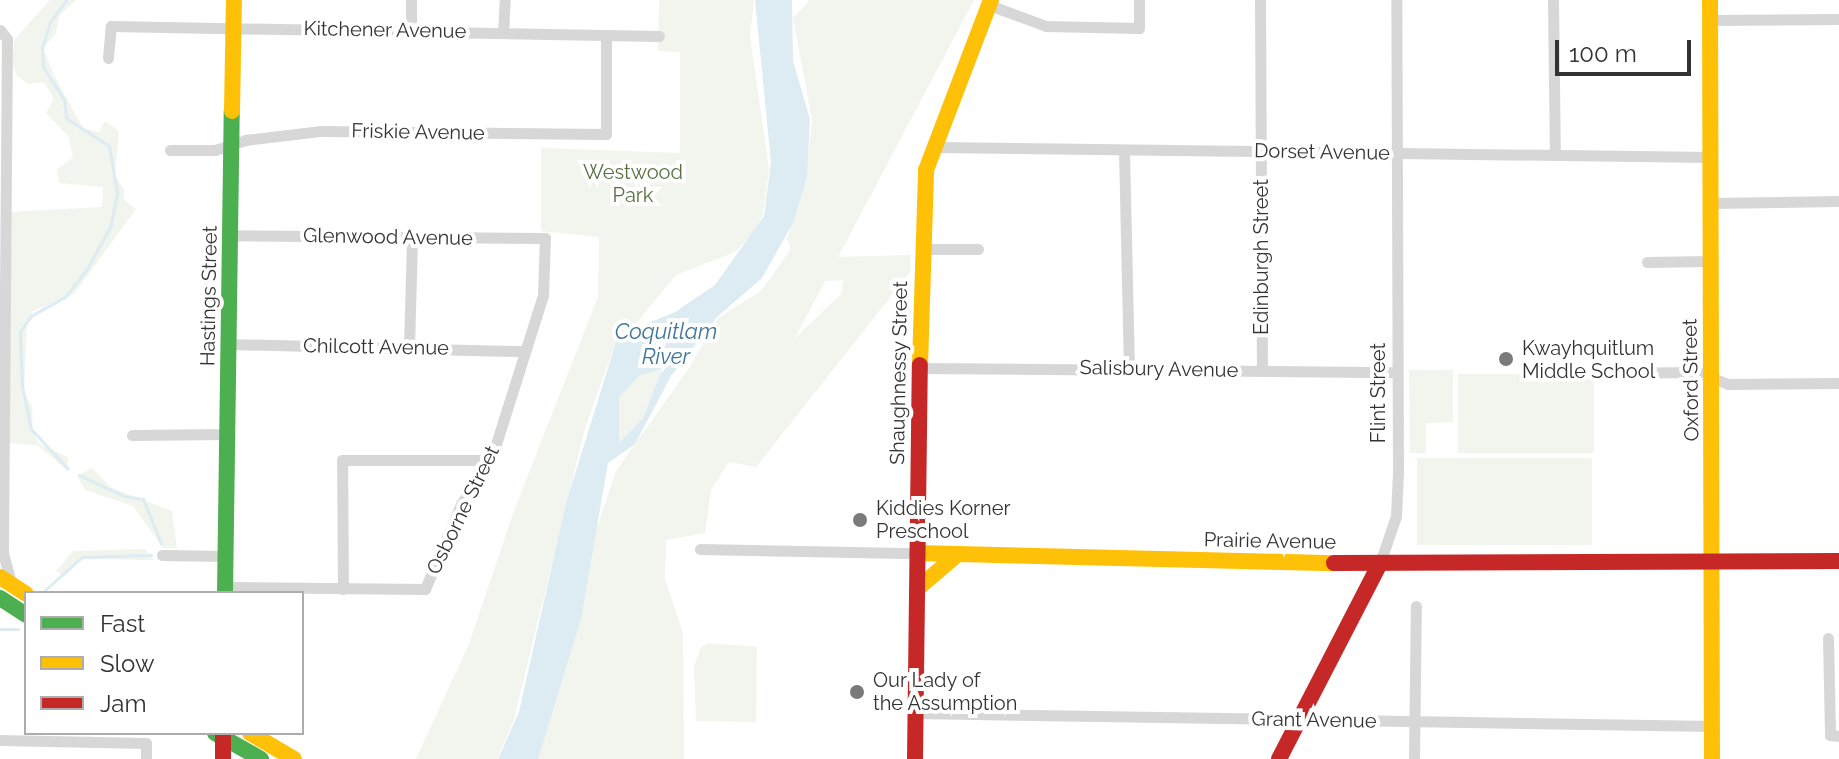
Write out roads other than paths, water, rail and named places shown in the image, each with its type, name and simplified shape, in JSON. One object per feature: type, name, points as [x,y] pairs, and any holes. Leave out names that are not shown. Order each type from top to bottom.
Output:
[{"type":"main road","name":"Hastings Street","points":[[225,590],[234,0]]},
{"type":"main road","name":"Oxford Street","points":[[1710,0],[1712,759]]},
{"type":"main road","name":"Shaughnessy Street","points":[[915,759],[923,182],[990,3]]},
{"type":"main road","name":"Prairie Avenue","points":[[917,553],[1380,563],[1839,561]]},
{"type":"main road","points":[[917,589],[958,554]]},
{"type":"main road","name":"Flint Street","points":[[1279,759],[1380,563]]},
{"type":"main road","points":[[5,580],[24,593]]},
{"type":"main road","points":[[0,598],[24,614]]},
{"type":"main road","points":[[221,735],[223,759]]},
{"type":"main road","points":[[223,735],[260,759]]},
{"type":"main road","points":[[253,735],[294,759]]},
{"type":"main road","points":[[242,759],[260,759]]},
{"type":"street","points":[[411,0],[411,31]]},
{"type":"street","points":[[503,33],[505,0]]},
{"type":"street","points":[[990,3],[1046,26],[1139,28],[1139,0]]},
{"type":"street","name":"Edinburgh Street","points":[[1260,0],[1262,370]]},
{"type":"street","name":"Flint Street","points":[[1380,563],[1396,516],[1396,0]]},
{"type":"street","points":[[1553,0],[1555,155]]},
{"type":"street","points":[[1710,20],[1839,19]]},
{"type":"street","name":"Kitchener Avenue","points":[[108,58],[111,26],[659,36]]},
{"type":"street","points":[[2,31],[2,554],[5,580]]},
{"type":"street","name":"Friskie Avenue","points":[[170,150],[231,145],[321,131],[606,134],[606,35]]},
{"type":"street","name":"Dorset Avenue","points":[[935,147],[1710,157]]},
{"type":"street","points":[[1124,150],[1129,368]]},
{"type":"street","points":[[1710,203],[1839,201]]},
{"type":"street","name":"Glenwood Avenue","points":[[230,235],[545,238]]},
{"type":"street","points":[[409,347],[412,238]]},
{"type":"street","name":"Osborne Street","points":[[225,590],[425,589],[461,504],[491,460],[543,295],[545,238]]},
{"type":"street","points":[[921,249],[978,249]]},
{"type":"street","points":[[1647,262],[1710,261]]},
{"type":"street","name":"Chilcott Avenue","points":[[228,344],[523,351]]},
{"type":"street","name":"Salisbury Avenue","points":[[920,368],[1397,372]]},
{"type":"street","points":[[1599,373],[1698,372],[1728,384],[1839,383]]},
{"type":"street","points":[[132,435],[226,434]]},
{"type":"street","points":[[343,589],[342,460],[491,460]]},
{"type":"street","name":"Prairie Avenue","points":[[700,549],[917,553]]},
{"type":"street","points":[[162,555],[225,556]]},
{"type":"street","points":[[1414,759],[1416,606]]},
{"type":"street","points":[[1828,638],[1830,735],[1839,736]]},
{"type":"street","name":"Grant Avenue","points":[[916,713],[1712,726]]},
{"type":"street","points":[[0,740],[146,743],[146,759]]},
{"type":"water","name":"Coquitlam River","points":[[755,0],[792,0],[793,61],[810,119],[807,177],[793,223],[762,278],[717,317],[671,376],[635,444],[608,463],[581,619],[538,759],[498,759],[519,712],[566,503],[618,336],[675,312],[715,285],[764,216],[771,162]],"holes":[[[662,369],[643,418],[619,443],[619,397],[640,375]]]},
{"type":"waterway","points":[[66,0],[50,22],[42,48],[43,67],[64,99],[66,118],[109,146],[117,193],[111,225],[87,269],[65,297],[31,316],[20,332],[22,386],[31,429],[68,469]]},
{"type":"waterway","points":[[79,475],[124,496],[143,499],[161,543]]},
{"type":"waterway","points":[[45,590],[82,557],[151,555]]},
{"type":"waterway","points":[[0,629],[18,629]]},
{"type":"place","name":"Kwayhquitlum Middle School","points":[[1506,359]]},
{"type":"place","name":"Kiddies Korner Preschool","points":[[860,520]]},
{"type":"place","name":"Our Lady of the Assumption","points":[[857,692]]},
{"type":"park label","name":"Westwood Park","points":[[633,184]]}]
